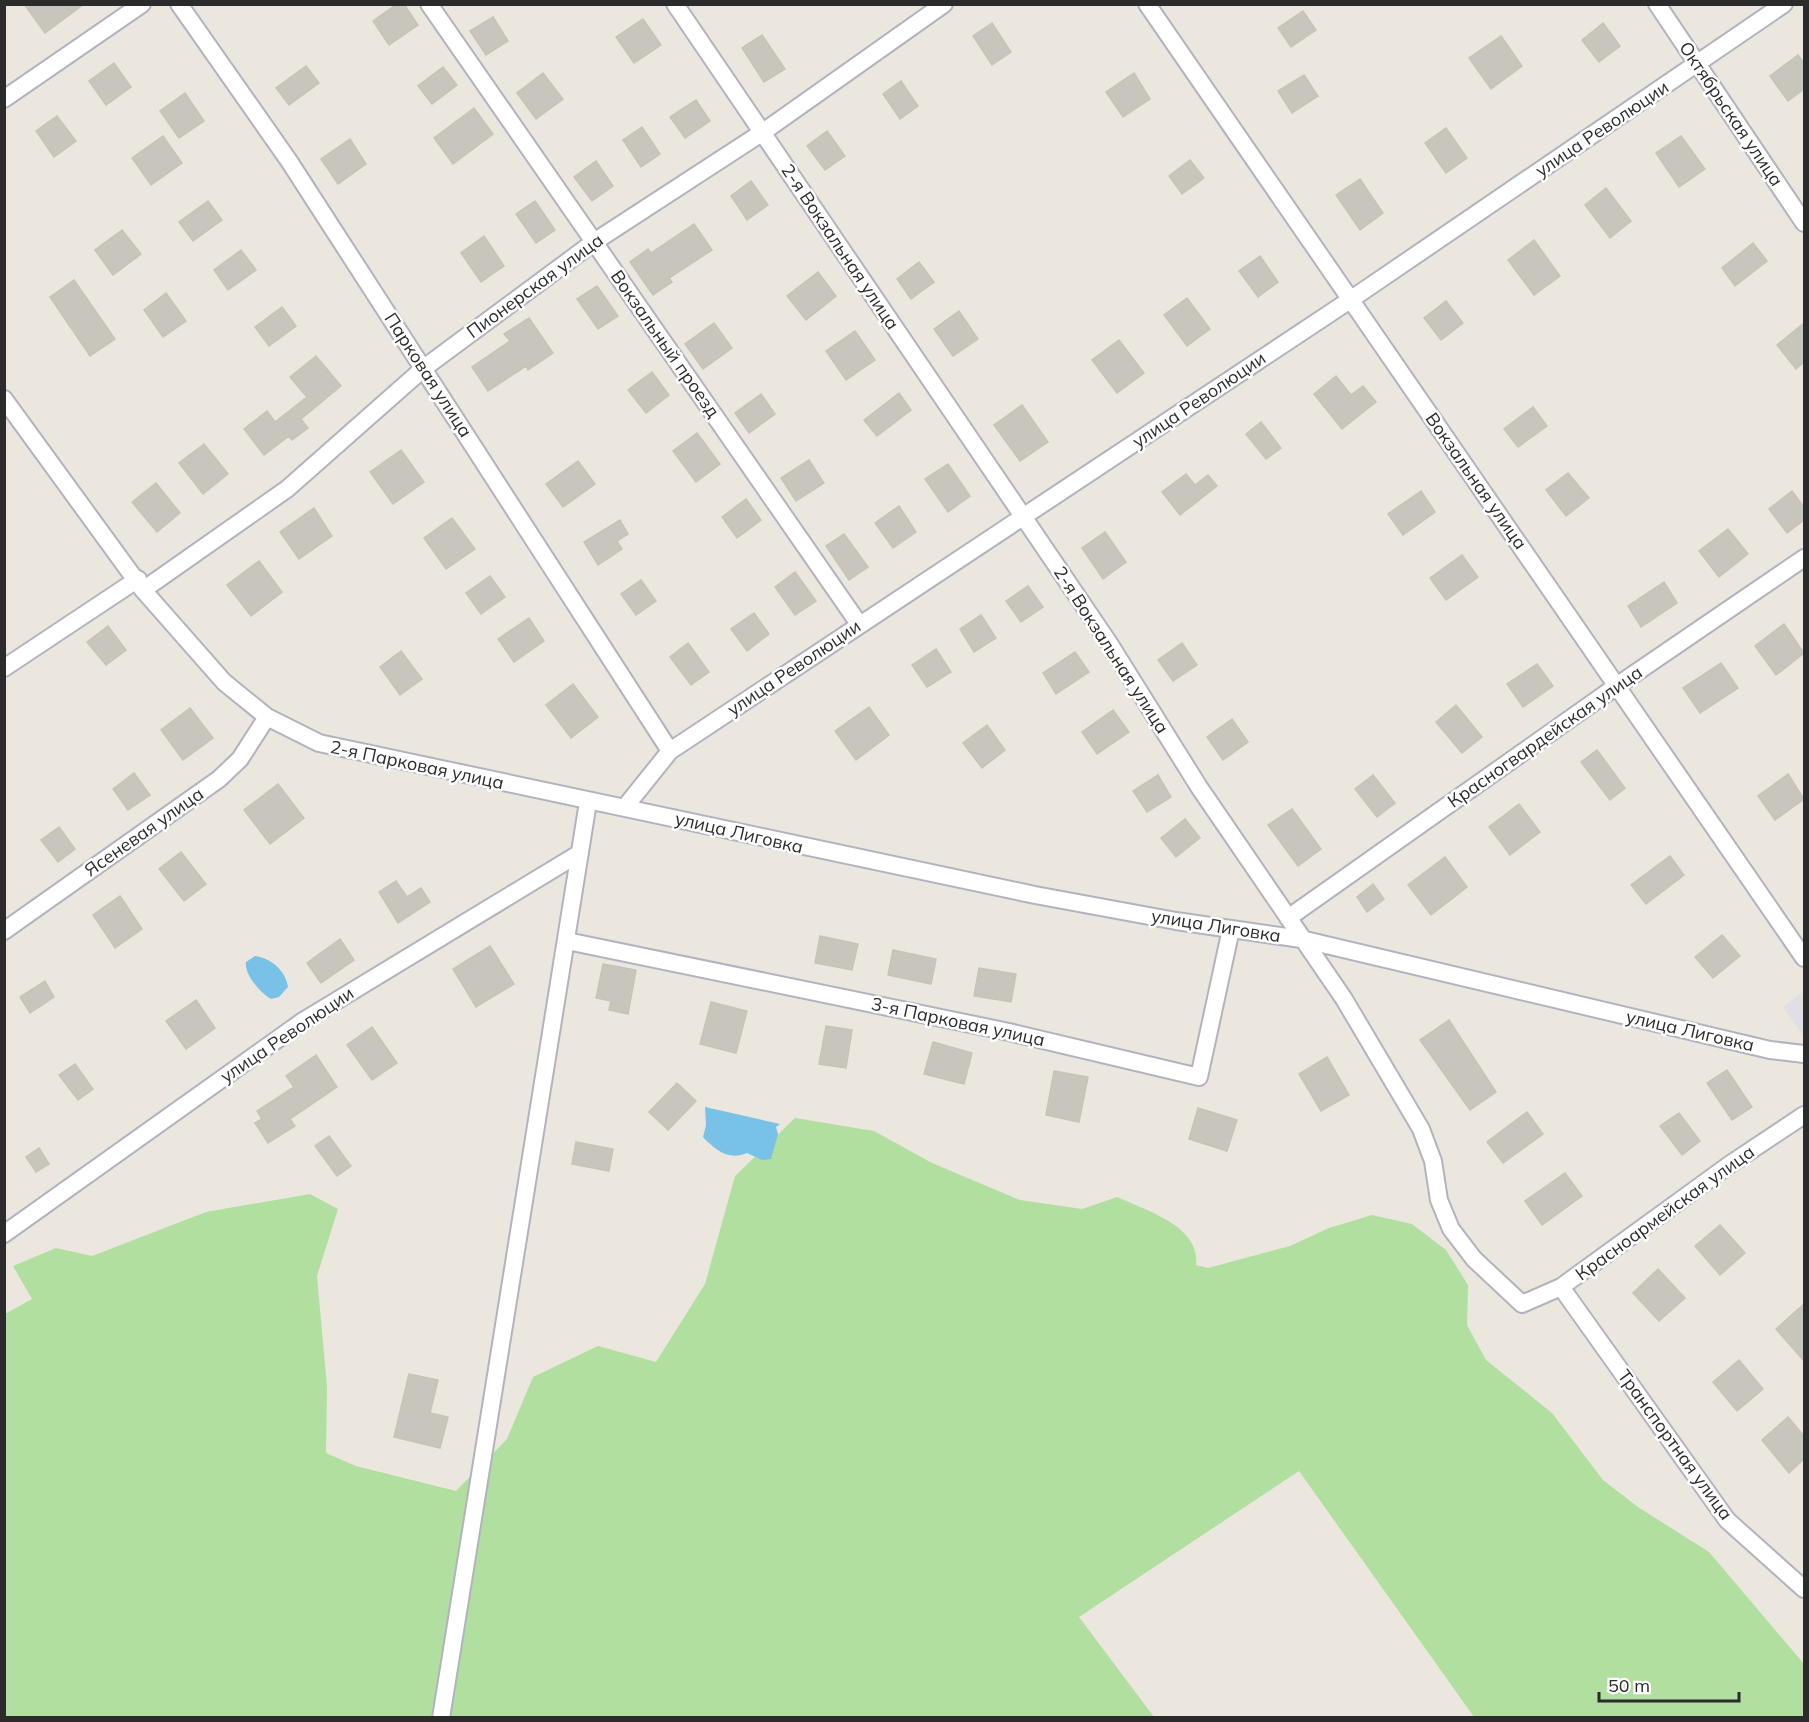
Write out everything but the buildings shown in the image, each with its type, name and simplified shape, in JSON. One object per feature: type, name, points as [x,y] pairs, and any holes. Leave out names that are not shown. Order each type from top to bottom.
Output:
[{"type":"street","points":[[4,99],[142,4]]},
{"type":"street","name":"Парковая улица","points":[[179,4],[289,162],[670,751]]},
{"type":"street","name":"Вокзальный проезд","points":[[429,4],[859,624]]},
{"type":"street","name":"2-я Вокзальная улица","points":[[675,4],[1109,643],[1199,787],[1344,999],[1421,1129],[1433,1161],[1439,1200],[1451,1230],[1474,1259],[1522,1304]]},
{"type":"street","name":"Пионерская улица","points":[[4,668],[141,585],[287,489],[424,368],[594,242],[763,132],[944,4]]},
{"type":"street","name":"Вокзальная улица","points":[[1147,4],[1804,958]]},
{"type":"street","name":"Октябрьская улица","points":[[1657,4],[1804,223]]},
{"type":"street","name":"улица Революции","points":[[625,807],[670,751],[1350,300],[1785,4]]},
{"type":"street","name":"2-я Парковая улица","points":[[4,399],[141,585],[224,682],[267,717],[319,743],[343,750],[588,802],[625,807]]},
{"type":"street","name":"Красногвардейская улица","points":[[1288,918],[1618,685],[1804,558]]},
{"type":"street","name":"Ясеневая улица","points":[[4,931],[219,779],[240,759],[267,717]]},
{"type":"street","points":[[441,1718],[588,802]]},
{"type":"street","name":"улица Лиговка","points":[[625,807],[798,847],[1035,895],[1301,939],[1770,1050],[1804,1054]]},
{"type":"street","name":"улица Революции","points":[[4,1234],[303,1021],[580,854]]},
{"type":"street","name":"3-я Парковая улица","points":[[567,941],[1009,1032],[1199,1077],[1231,929]]},
{"type":"street","name":"Красноармейская улица","points":[[1522,1304],[1561,1287],[1729,1165],[1804,1115]]},
{"type":"street","name":"Транспортная улица","points":[[1561,1287],[1727,1520],[1804,1589]]},
{"type":"shaded area","points":[[1804,991],[1804,1037],[1783,1007]]},
{"type":"green space","points":[[795,1118],[874,1131],[932,1163],[1020,1200],[1082,1209],[1117,1197],[1156,1214],[1181,1230],[1190,1240],[1195,1251],[1196,1265],[1208,1268],[1290,1246],[1329,1228],[1372,1215],[1412,1224],[1446,1250],[1468,1285],[1467,1325],[1486,1360],[1552,1413],[1603,1480],[1638,1507],[1709,1552],[1804,1664],[1804,1717],[1474,1717],[1299,1471],[1079,1617],[1154,1717],[5,1718],[5,1314],[32,1299],[13,1266],[56,1248],[92,1256],[206,1212],[310,1194],[338,1209],[317,1276],[327,1387],[326,1453],[356,1466],[456,1491],[507,1439],[533,1377],[598,1346],[656,1362],[705,1284],[735,1176]]},
{"type":"water","points":[[255,956],[272,962],[287,981],[288,987],[279,997],[271,999],[250,978],[246,962]]},
{"type":"water","points":[[705,1107],[780,1124],[776,1127],[778,1134],[771,1159],[762,1160],[747,1153],[728,1155],[712,1146],[703,1137],[706,1125]]}]
